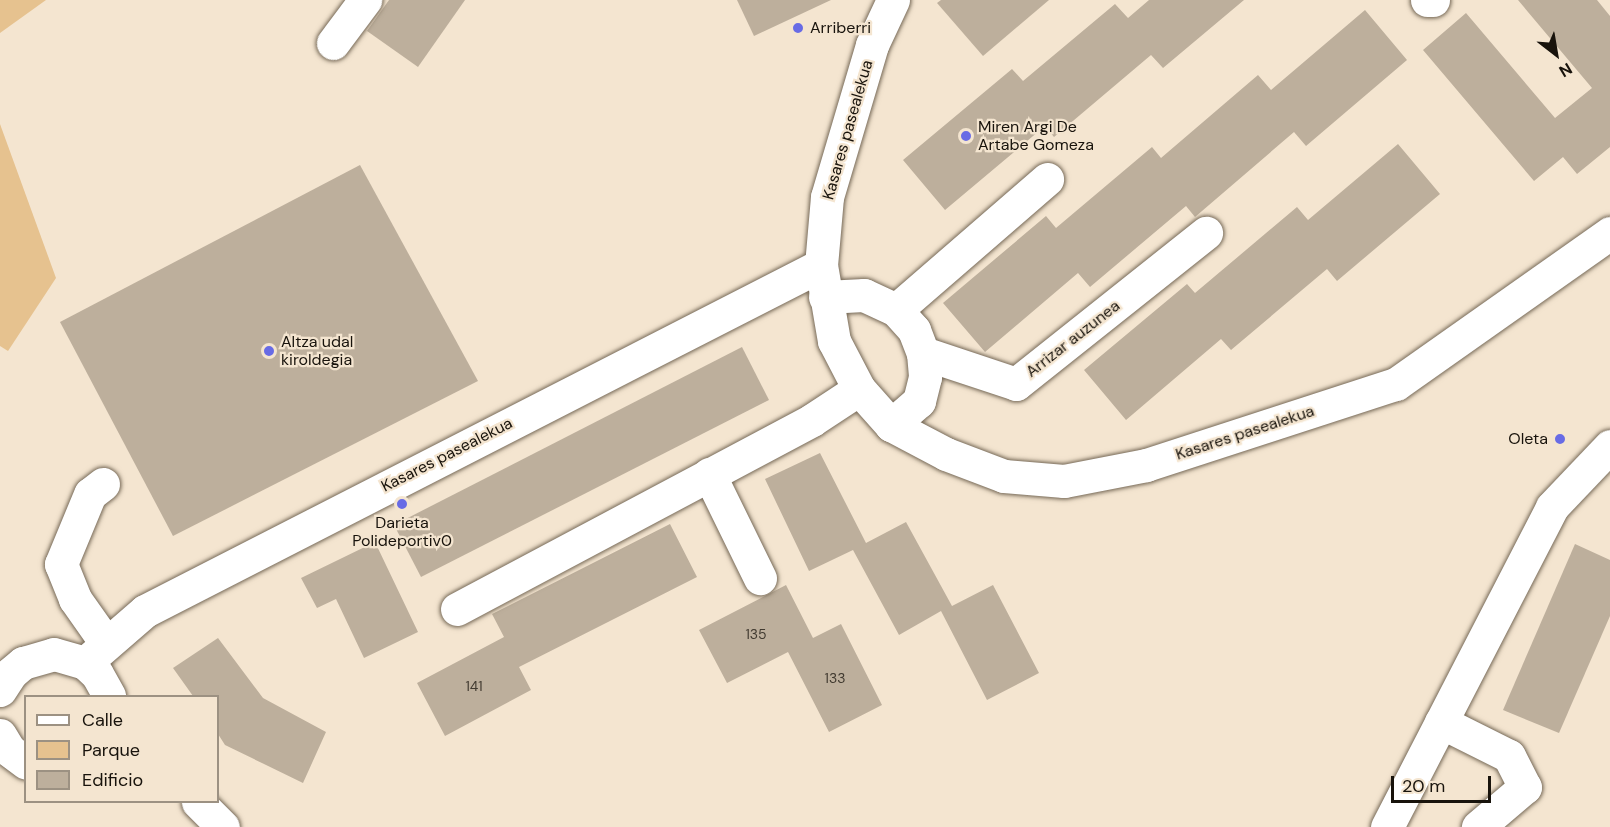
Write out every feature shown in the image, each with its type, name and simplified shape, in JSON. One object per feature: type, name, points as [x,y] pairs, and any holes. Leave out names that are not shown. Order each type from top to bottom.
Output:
[{"type":"street","points":[[333,43],[365,0]]},
{"type":"street","name":"Kasares pasealekua","points":[[893,0],[872,45],[827,197],[821,265],[834,341],[859,389],[891,425],[946,454],[1004,476],[1064,481],[1146,465],[1396,384],[1610,233]]},
{"type":"street","points":[[1427,0],[1433,0]]},
{"type":"street","points":[[896,310],[1047,179]]},
{"type":"street","name":"Arrizar auzunea","points":[[923,353],[1016,384],[1206,233]]},
{"type":"street","name":"Kasares pasealekua","points":[[95,653],[145,611],[821,265]]},
{"type":"street","points":[[825,297],[864,295],[896,310],[914,330],[923,353],[925,377],[919,401],[891,425]]},
{"type":"street","points":[[457,609],[812,420],[859,389]]},
{"type":"street","points":[[1387,827],[1552,507],[1610,446]]},
{"type":"street","points":[[709,474],[760,578]]},
{"type":"street","points":[[103,484],[90,494],[61,564],[95,653],[97,674],[108,695]]},
{"type":"street","points":[[0,690],[10,673],[38,656],[95,653]]},
{"type":"street","points":[[1441,722],[1509,756],[1525,787],[1478,827]]},
{"type":"street","points":[[0,735],[9,750],[24,762]]},
{"type":"street","points":[[200,803],[223,827]]},
{"type":"green space","points":[[0,0],[46,0],[0,33]]},
{"type":"green space","points":[[0,124],[56,278],[8,351],[0,346]]},
{"type":"building","points":[[389,0],[465,0],[418,67],[367,31]]},
{"type":"building","points":[[737,0],[831,0],[754,36]]},
{"type":"building","points":[[941,0],[1049,0],[983,56],[937,3]]},
{"type":"building","points":[[1149,0],[1244,0],[1163,68],[1151,55],[1054,137],[1045,126],[945,210],[903,160],[1012,69],[1023,81],[1115,4],[1128,18]]},
{"type":"building","points":[[1518,0],[1597,0],[1610,16],[1610,147],[1577,174],[1563,157],[1534,181],[1423,50],[1466,13],[1555,118],[1592,88]]},
{"type":"building","points":[[1365,10],[1407,60],[1306,146],[1294,132],[1195,217],[1186,206],[1090,287],[1078,273],[985,352],[943,303],[1046,216],[1056,228],[1152,147],[1161,158],[1258,75],[1271,90]]},
{"type":"building","points":[[1398,144],[1440,194],[1337,281],[1327,269],[1231,350],[1221,339],[1126,420],[1084,370],[1187,284],[1195,293],[1297,207],[1308,220]]},
{"type":"building","name":"Altza udal kiroldegia","points":[[360,165],[478,381],[173,536],[60,322]]},
{"type":"building","points":[[742,347],[769,400],[421,577],[394,525]]},
{"type":"building","points":[[820,453],[866,543],[906,522],[952,606],[993,585],[1039,673],[987,700],[941,611],[899,635],[853,550],[809,571],[765,479]]},
{"type":"building","points":[[670,524],[697,577],[519,667],[531,690],[445,736],[417,683],[504,637],[492,614]]},
{"type":"building","points":[[375,542],[418,632],[364,658],[336,599],[317,608],[301,578]]},
{"type":"building","points":[[1575,544],[1610,560],[1610,616],[1559,733],[1503,710]]},
{"type":"building","points":[[786,585],[813,638],[841,624],[882,705],[829,732],[788,652],[727,683],[699,630]]},
{"type":"building","points":[[218,638],[263,698],[326,732],[303,783],[225,745],[219,736],[219,695],[192,695],[173,668]]},
{"type":"place","name":"Arriberri","points":[[798,28]]},
{"type":"place","name":"Miren Argi De Artabe Gomeza","points":[[966,136]]},
{"type":"place","name":"Altza udal kiroldegia","points":[[269,351]]},
{"type":"place","name":"Oleta","points":[[1560,439]]},
{"type":"place","name":"Darieta Polideportiv0","points":[[402,504]]}]
